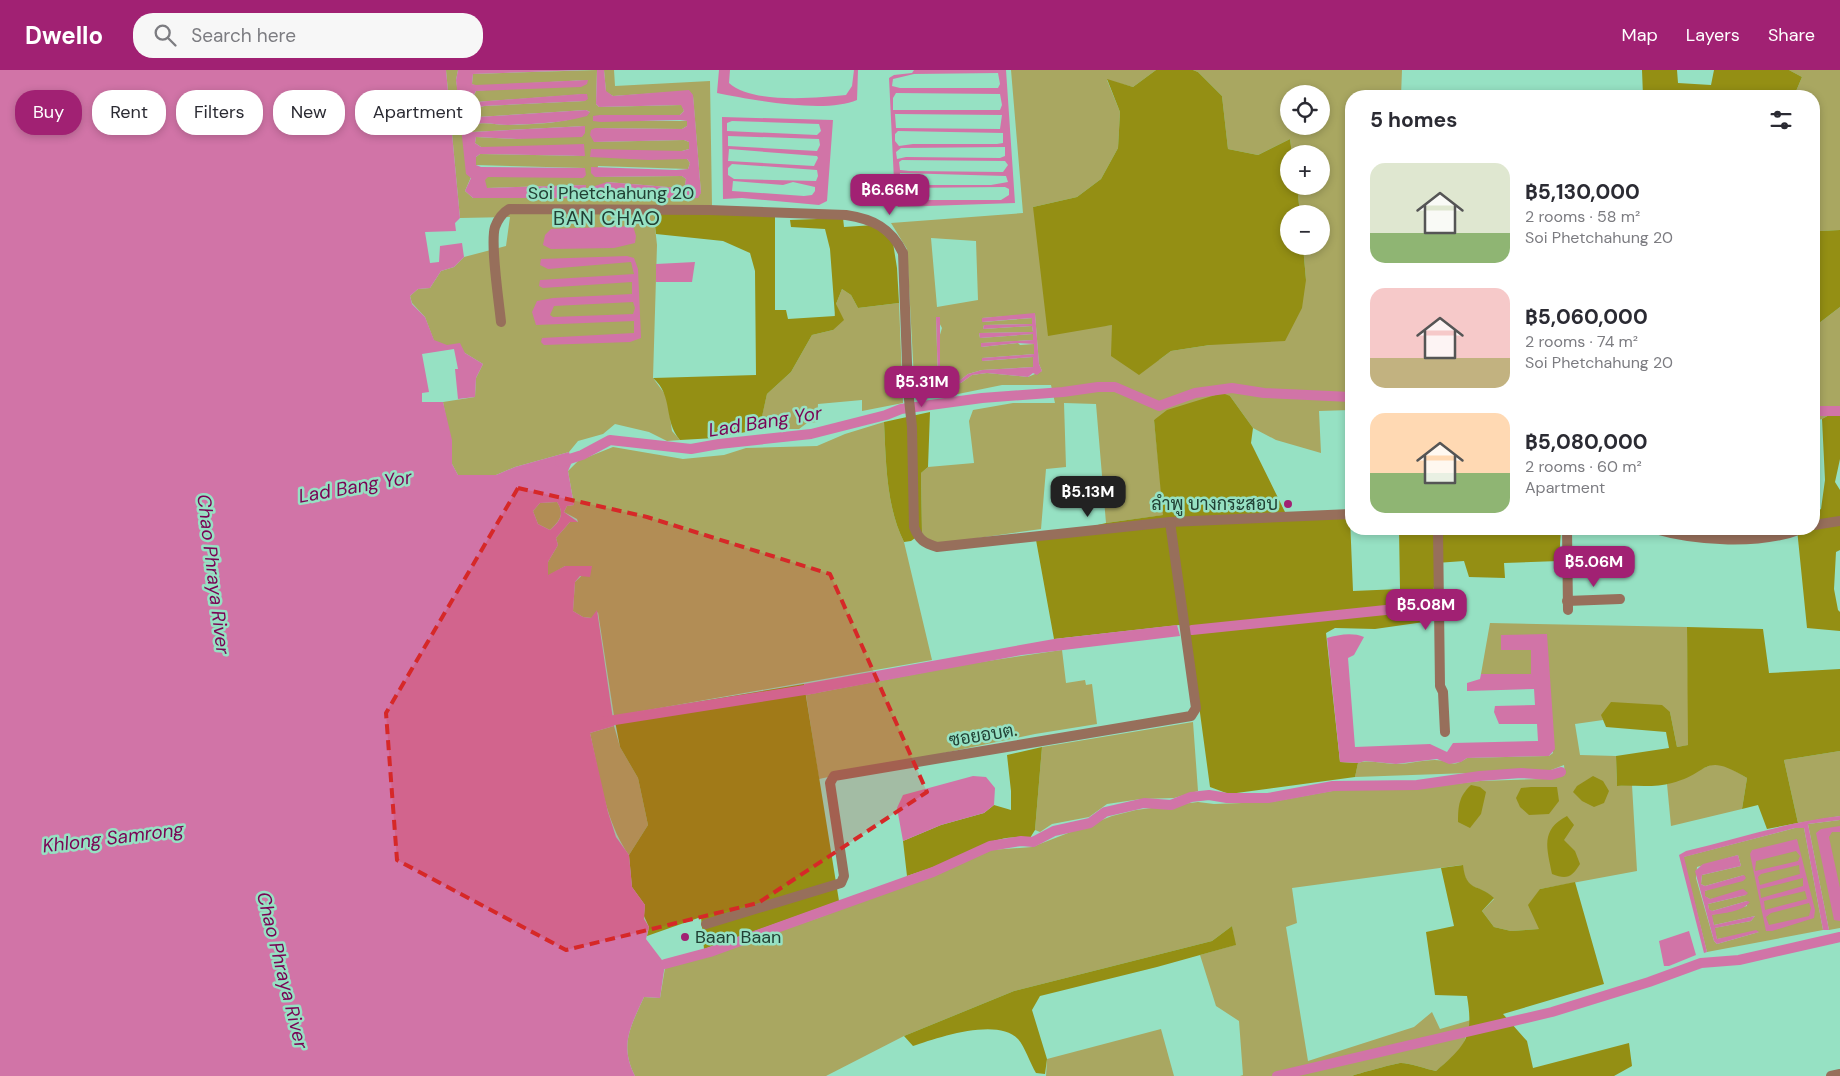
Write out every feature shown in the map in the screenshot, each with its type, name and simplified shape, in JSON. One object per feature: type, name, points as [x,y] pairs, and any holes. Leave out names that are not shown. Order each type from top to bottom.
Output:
[{"type":"street","name":"Soi Phetchahung 20","points":[[501,322],[494,236],[499,219],[509,209],[709,210],[846,215],[866,218],[882,226],[897,240],[903,253],[908,390],[912,427],[914,527],[917,536],[924,543],[937,547],[1170,522],[1345,514]]},
{"type":"street","points":[[1820,524],[1840,521]]},
{"type":"street","name":"ซอยอบต.","points":[[706,924],[841,883],[844,876],[830,783],[834,776],[1191,716],[1196,708],[1170,522]]},
{"type":"street","points":[[1438,535],[1439,664],[1445,732]]},
{"type":"street","points":[[1567,535],[1568,605],[1620,599]]},
{"type":"street","points":[[1683,535],[1692,537],[1749,538],[1784,535]]},
{"type":"street","points":[[1830,1076],[1840,1074]]},
{"type":"highlighted area","points":[[518,488],[647,517],[830,574],[927,792],[758,903],[566,950],[397,860],[386,713]]},
{"type":"shaded area","points":[[446,70],[458,70],[456,80],[458,90],[448,90]]},
{"type":"shaded area","points":[[597,70],[596,104],[599,107],[682,105],[684,111],[680,115],[600,115],[593,121],[687,121],[687,126],[682,129],[595,128],[594,142],[684,140],[689,142],[689,149],[682,151],[633,151],[687,159],[690,163],[688,169],[598,166],[596,177],[682,176],[686,179],[685,185],[680,188],[607,182],[594,198],[664,197],[689,199],[701,193],[693,96],[689,91],[613,96],[606,92],[604,70],[614,70],[615,86],[710,81],[712,206],[653,209],[657,245],[653,378],[667,397],[672,431],[680,440],[667,441],[649,432],[615,424],[603,434],[578,441],[569,452],[515,467],[496,475],[458,475],[452,464],[452,449],[443,402],[475,397],[476,378],[483,364],[465,353],[434,341],[425,317],[412,303],[410,296],[418,289],[430,288],[441,271],[454,267],[464,257],[506,246],[510,217],[460,218],[452,135],[465,135],[471,177],[465,191],[473,198],[586,198],[586,185],[486,188],[484,179],[487,177],[585,168],[476,165],[476,157],[480,154],[585,156],[481,147],[475,143],[476,137],[517,139],[585,126],[481,132],[481,124],[508,125],[550,123],[571,119],[590,112],[586,110],[481,117],[481,107],[484,106],[585,101],[587,94],[481,102],[481,91],[587,80],[476,86],[472,84],[473,74]]},
{"type":"shaded area","points":[[1011,70],[1156,70],[1133,87],[1107,80],[1120,112],[1118,148],[1101,179],[1077,197],[1033,207],[1089,327],[1112,325],[1159,360],[1171,351],[1210,345],[1306,280],[1304,255],[1330,255],[1330,205],[1299,205],[1298,195],[1330,195],[1330,145],[1291,145],[1290,139],[1258,155],[1228,149],[1222,96],[1198,72],[1193,70],[1402,70],[1401,90],[1345,90],[1345,410],[1319,411],[1321,453],[1276,440],[1253,428],[1230,396],[1154,420],[1164,515],[1106,523],[1096,404],[1064,403],[1066,467],[1046,469],[1041,529],[936,544],[927,540],[922,533],[921,473],[928,467],[974,463],[969,421],[973,410],[1013,403],[1055,403],[1051,385],[1002,385],[958,394],[915,397],[907,249],[891,223],[1023,213]],"holes":[[[931,238],[976,241],[978,300],[937,307]],[[1035,314],[1039,364],[1042,371],[1028,377],[987,373],[972,375],[961,383],[923,387],[921,383],[938,381],[936,317],[942,328],[939,338],[940,382],[959,381],[968,374],[982,370],[1033,367],[1033,357],[982,361],[982,358],[1034,354],[1034,344],[1020,345],[1018,343],[981,347],[982,343],[1033,340],[1033,334],[980,338],[979,333],[1033,332],[1032,326],[983,329],[984,325],[1032,324],[1033,318],[983,322],[982,318]]]},
{"type":"shaded area","points":[[1156,70],[1193,70],[1198,72],[1222,96],[1228,149],[1258,155],[1290,139],[1291,145],[1280,145],[1280,195],[1298,195],[1299,205],[1280,205],[1280,255],[1304,255],[1306,280],[1302,308],[1285,341],[1210,345],[1171,351],[1139,375],[1111,356],[1112,325],[1048,336],[1033,207],[1077,197],[1101,179],[1118,148],[1120,112],[1107,79],[1133,87]]},
{"type":"shaded area","points":[[1642,70],[1677,70],[1678,83],[1711,85],[1714,70],[1789,70],[1802,77],[1797,90],[1643,90]]},
{"type":"shaded area","points":[[1789,70],[1840,70],[1840,230],[1820,231],[1820,90],[1797,90],[1802,77]]},
{"type":"shaded area","points":[[653,209],[775,217],[775,310],[786,310],[788,319],[835,316],[830,249],[825,229],[791,227],[790,220],[843,218],[844,227],[874,225],[893,243],[899,303],[858,308],[851,295],[842,289],[836,304],[844,320],[833,330],[812,335],[791,372],[767,394],[761,421],[751,431],[715,438],[680,440],[672,425],[664,393],[653,378],[756,375],[755,271],[750,253],[723,241],[656,234]]},
{"type":"shaded area","points":[[1840,230],[1840,307],[1820,322],[1820,231]]},
{"type":"shaded area","points":[[842,289],[851,295],[858,308],[899,303],[903,403],[862,411],[862,400],[818,404],[817,422],[807,423],[799,429],[785,429],[771,424],[751,431],[761,420],[767,394],[791,372],[812,335],[833,330],[836,304]]},
{"type":"shaded area","points":[[1840,307],[1840,409],[1820,420],[1820,322]]},
{"type":"shaded area","points":[[1222,393],[1230,396],[1253,428],[1251,443],[1285,512],[1314,512],[1345,517],[1345,535],[1351,535],[1353,591],[1400,589],[1399,535],[1561,535],[1559,561],[1504,563],[1505,578],[1469,577],[1464,561],[1436,563],[1431,621],[1375,629],[1335,628],[1326,633],[1340,762],[1358,763],[1355,777],[1229,794],[1210,787],[1188,624],[1054,639],[1036,540],[1106,523],[1163,515],[1154,420],[1167,410]]},
{"type":"shaded area","points":[[1840,409],[1840,459],[1835,482],[1840,490],[1840,550],[1836,552],[1834,589],[1840,612],[1840,631],[1807,628],[1798,535],[1820,535],[1820,510],[1825,480],[1822,419]]},
{"type":"shaded area","points":[[930,412],[928,467],[921,473],[922,533],[911,541],[904,542],[890,499],[886,468],[884,422]]},
{"type":"shaded area","points":[[884,422],[886,468],[890,499],[904,542],[932,660],[614,716],[598,612],[592,618],[583,617],[573,611],[575,582],[592,566],[565,566],[548,576],[548,562],[558,545],[556,538],[570,522],[578,522],[577,519],[564,512],[567,506],[574,505],[568,471],[578,461],[613,447],[683,459],[724,455],[746,448],[817,446],[845,434]]},
{"type":"shaded area","points":[[557,502],[561,510],[560,517],[550,530],[538,524],[533,511],[540,503]]},
{"type":"shaded area","points":[[1490,623],[1687,627],[1689,745],[1677,747],[1670,712],[1602,715],[1603,720],[1575,724],[1580,755],[1616,756],[1617,786],[1632,785],[1637,871],[1540,889],[1539,929],[1511,931],[1494,927],[1482,911],[1494,899],[1467,881],[1462,865],[1292,888],[1297,923],[1286,927],[1308,1061],[1414,1027],[1432,1012],[1440,1029],[1471,1020],[1462,1049],[1436,1071],[1401,1063],[1352,1076],[1240,1076],[1243,1075],[1239,1021],[1216,1006],[1200,955],[1235,945],[1232,926],[1212,941],[1014,991],[904,1036],[826,1076],[635,1076],[630,1065],[627,1045],[631,1027],[644,997],[660,998],[665,968],[818,918],[991,850],[1032,847],[1112,816],[1136,810],[1198,802],[1214,804],[1271,802],[1343,789],[1413,789],[1480,781],[1543,779],[1565,775],[1564,765],[1551,770],[1355,777],[1358,763],[1363,762],[1396,764],[1440,760],[1457,763],[1467,758],[1549,756],[1553,753],[1531,650],[1531,674],[1481,674]],"holes":[[[1531,787],[1548,788],[1529,815]]]},
{"type":"shaded area","points":[[1687,627],[1763,629],[1769,673],[1840,669],[1840,751],[1784,760],[1798,823],[1767,829],[1758,805],[1742,809],[1747,778],[1722,766],[1714,765],[1707,767],[1685,779],[1665,785],[1617,786],[1616,756],[1669,748],[1666,732],[1606,727],[1601,715],[1611,702],[1662,705],[1670,712],[1677,747],[1688,745]]},
{"type":"shaded area","points":[[1062,650],[1066,683],[1085,680],[1086,685],[1092,684],[1097,724],[1035,734],[819,779],[806,695],[968,664]]},
{"type":"shaded area","points":[[804,684],[839,901],[704,949],[701,917],[647,936],[649,927],[644,916],[645,905],[632,887],[629,855],[648,825],[638,778],[620,747],[614,716]]},
{"type":"shaded area","points":[[1193,722],[1198,791],[1174,798],[1141,799],[1107,804],[1089,817],[1052,824],[1040,832],[1035,830],[1042,747]]},
{"type":"shaded area","points":[[614,726],[620,747],[638,778],[648,825],[629,855],[614,828],[608,812],[590,733]]},
{"type":"shaded area","points":[[1042,747],[1035,830],[1030,838],[1018,837],[997,840],[907,876],[903,841],[941,825],[984,813],[994,805],[1011,810],[1007,755]]},
{"type":"shaded area","points":[[1840,751],[1840,816],[1798,823],[1784,760]]},
{"type":"shaded area","points":[[1713,764],[1725,765],[1747,778],[1742,809],[1671,826],[1667,784]]},
{"type":"shaded area","points":[[1593,776],[1603,781],[1609,791],[1604,803],[1594,807],[1582,801],[1573,792],[1577,786]]},
{"type":"shaded area","points":[[1471,785],[1480,787],[1486,792],[1481,814],[1470,828],[1458,822],[1458,816],[1462,797]]},
{"type":"shaded area","points":[[1557,787],[1559,801],[1549,814],[1529,815],[1520,807],[1516,798],[1521,788]]},
{"type":"shaded area","points":[[1567,816],[1574,825],[1564,840],[1575,851],[1580,864],[1572,874],[1562,877],[1552,874],[1547,848],[1549,834],[1553,827],[1558,821]]},
{"type":"shaded area","points":[[1840,820],[1840,928],[1829,930],[1808,824]]},
{"type":"shaded area","points":[[1795,828],[1804,828],[1823,930],[1707,952],[1683,857]],"holes":[[[1738,855],[1741,866],[1702,875],[1701,884],[1705,886],[1744,875],[1705,891],[1704,896],[1710,899],[1746,895],[1708,904],[1709,910],[1712,911],[1747,901],[1747,906],[1711,915],[1714,925],[1755,916],[1751,921],[1714,928],[1717,939],[1759,932],[1717,944],[1714,941],[1696,878],[1697,867]]]},
{"type":"shaded area","points":[[1463,865],[1470,884],[1494,898],[1482,911],[1494,927],[1511,931],[1539,929],[1528,905],[1540,889],[1575,882],[1604,984],[1503,1014],[1527,1041],[1533,1068],[1629,1043],[1632,1066],[1614,1076],[1352,1076],[1401,1063],[1436,1071],[1461,1047],[1468,1031],[1469,1010],[1467,996],[1435,995],[1426,932],[1454,926],[1441,868]]},
{"type":"shaded area","points":[[1232,926],[1236,945],[1040,996],[1032,1010],[1047,1059],[1045,1074],[1036,1073],[1021,1042],[1008,1033],[982,1029],[967,1031],[913,1046],[904,1036],[1014,991],[1212,941]]},
{"type":"shaded area","points":[[1161,1029],[1174,1076],[1046,1076],[1047,1059]]},
{"type":"water","points":[[0,70],[446,70],[448,90],[355,90],[355,135],[452,135],[460,218],[455,223],[456,231],[425,232],[430,263],[439,262],[440,246],[462,243],[464,257],[454,267],[441,271],[430,288],[418,289],[410,296],[412,304],[425,317],[434,340],[447,345],[460,343],[465,353],[483,364],[476,378],[475,397],[458,399],[455,369],[458,369],[454,349],[422,354],[429,392],[422,393],[422,402],[443,402],[452,440],[452,464],[458,475],[496,475],[515,467],[569,452],[572,462],[568,471],[574,505],[567,506],[564,512],[578,522],[570,522],[556,538],[558,545],[548,562],[548,575],[565,566],[592,566],[590,577],[580,576],[575,582],[573,611],[583,617],[591,618],[597,610],[614,726],[590,733],[608,812],[616,837],[629,855],[632,887],[645,905],[644,919],[649,927],[646,939],[665,964],[660,998],[644,997],[631,1027],[627,1045],[630,1065],[635,1076],[0,1076]],"holes":[[[557,502],[561,510],[560,517],[550,530],[538,524],[533,511],[540,503]]]},
{"type":"water","points":[[458,70],[585,70],[473,74],[472,84],[588,80],[587,84],[581,87],[481,91],[457,90],[456,80]]},
{"type":"water","points":[[597,70],[604,70],[606,91],[613,96],[689,90],[693,95],[701,193],[698,198],[594,198],[591,192],[592,187],[607,182],[680,188],[685,185],[686,179],[682,176],[595,177],[591,173],[591,167],[676,170],[688,169],[690,163],[687,159],[649,160],[590,157],[591,149],[682,151],[689,149],[689,142],[684,140],[594,142],[590,135],[591,130],[595,128],[682,129],[687,126],[687,121],[680,120],[593,121],[593,116],[600,115],[680,115],[684,111],[681,105],[599,107],[596,104]]},
{"type":"water","points":[[719,70],[730,70],[729,83],[739,90],[768,97],[802,98],[846,95],[852,86],[854,70],[858,70],[857,100],[827,106],[808,106],[768,102],[717,93]]},
{"type":"water","points":[[914,70],[1006,70],[1015,203],[898,207],[895,201],[889,78],[894,75],[912,73]],"holes":[[[998,73],[1000,84],[998,88],[900,88],[892,86],[893,79],[914,74]],[[896,93],[1000,94],[1002,105],[1000,110],[893,110],[893,98]],[[895,114],[1002,115],[1000,129],[896,128]],[[898,131],[1003,133],[1003,143],[997,144],[913,144],[899,146],[895,141],[895,134]],[[1005,147],[1005,156],[1000,158],[906,157],[897,159],[896,152],[901,148]],[[902,160],[1005,161],[1008,165],[1003,172],[900,170],[899,162]],[[900,173],[1006,176],[1008,182],[991,185],[901,185]],[[1005,187],[1009,189],[1009,195],[1001,200],[906,200],[899,197],[899,188]]]},
{"type":"water","points":[[581,94],[587,94],[588,99],[585,101],[481,107],[481,102]]},
{"type":"water","points":[[586,110],[590,112],[587,116],[548,123],[508,125],[481,124],[481,117]]},
{"type":"water","points":[[722,117],[833,120],[827,201],[819,205],[742,198],[723,199]],"holes":[[[732,121],[819,124],[821,131],[817,135],[727,131],[727,123]],[[728,136],[819,139],[820,145],[817,151],[728,146]],[[729,149],[817,156],[818,158],[814,166],[728,161]],[[732,164],[817,170],[818,176],[816,181],[734,179],[728,175],[728,168]],[[733,181],[783,185],[793,182],[815,187],[812,195],[732,191]]]},
{"type":"water","points":[[585,126],[585,133],[582,137],[517,139],[476,137],[475,143],[481,147],[584,144],[585,156],[480,154],[476,157],[476,165],[481,167],[585,168],[586,175],[583,178],[488,177],[485,180],[487,188],[586,185],[586,198],[473,198],[465,191],[471,178],[466,174],[462,135],[481,135],[481,132]]},
{"type":"water","points":[[633,226],[636,236],[635,243],[614,248],[551,249],[543,245],[545,235],[551,229]]},
{"type":"water","points":[[627,256],[634,258],[638,269],[641,338],[630,342],[544,345],[541,342],[542,338],[634,333],[634,321],[536,325],[532,312],[537,301],[553,298],[632,294],[632,282],[543,288],[539,286],[540,280],[634,274],[631,262],[548,269],[540,265],[541,259]],"holes":[[[633,302],[635,308],[633,314],[553,317],[550,315],[554,306]]]},
{"type":"water","points":[[695,262],[692,282],[656,282],[656,264]]},
{"type":"water","points":[[1035,313],[1039,364],[1042,371],[1037,375],[1033,373],[1028,377],[987,373],[972,375],[961,383],[923,387],[921,383],[938,381],[936,317],[940,317],[940,382],[959,381],[968,374],[982,370],[1033,367],[1033,357],[982,361],[982,358],[1034,354],[1034,344],[1017,343],[981,347],[981,343],[1033,340],[1033,334],[980,338],[979,333],[1033,332],[1032,326],[983,329],[984,325],[1032,324],[1032,318],[982,322],[982,318]]},
{"type":"water","points":[[1177,625],[1180,636],[1022,655],[806,695],[804,684],[1054,639]]},
{"type":"water","points":[[1350,634],[1364,637],[1354,655],[1348,658],[1355,747],[1430,744],[1447,752],[1453,743],[1538,741],[1537,724],[1499,724],[1494,712],[1495,706],[1535,705],[1534,689],[1467,691],[1467,683],[1480,679],[1481,674],[1531,674],[1531,650],[1501,650],[1501,635],[1547,634],[1555,749],[1549,756],[1467,758],[1461,762],[1449,764],[1437,759],[1396,764],[1365,761],[1358,763],[1340,762],[1327,638]]},
{"type":"water","points":[[973,776],[986,777],[995,788],[994,805],[984,813],[941,825],[903,841],[897,808],[903,795]]},
{"type":"water","points":[[1840,816],[1840,820],[1808,824],[1829,930],[1823,930],[1804,828],[1795,828],[1684,857],[1707,952],[1704,953],[1679,855],[1686,851],[1781,827]]},
{"type":"water","points":[[1840,826],[1840,832],[1832,832],[1829,837],[1840,888],[1840,921],[1834,920],[1816,833],[1821,829]]},
{"type":"water","points":[[1797,839],[1815,910],[1814,918],[1772,931],[1766,931],[1750,854],[1752,850]],"holes":[[[1796,851],[1800,856],[1798,861],[1755,871],[1756,861]],[[1799,865],[1800,874],[1760,885],[1758,877],[1761,874]],[[1803,878],[1803,886],[1761,898],[1760,889]],[[1805,891],[1807,899],[1765,910],[1764,901]],[[1809,903],[1811,908],[1809,916],[1769,925],[1766,917],[1771,913]]]},
{"type":"water","points":[[1738,855],[1741,866],[1702,875],[1701,884],[1705,886],[1744,875],[1746,878],[1743,881],[1705,891],[1705,896],[1710,899],[1743,889],[1748,893],[1708,904],[1709,909],[1712,911],[1747,901],[1750,902],[1738,910],[1712,915],[1714,925],[1755,916],[1751,921],[1715,928],[1717,939],[1756,930],[1759,932],[1717,944],[1714,941],[1695,871],[1703,864]]},
{"type":"water","points":[[1689,931],[1696,955],[1669,966],[1664,966],[1659,941]]},
{"type":"waterway","name":"Lad Bang Yor","points":[[560,462],[582,455],[610,440],[691,449],[811,434],[886,415],[901,409],[982,398],[1063,392],[1098,387],[1115,387],[1159,406],[1195,393],[1232,388],[1264,393],[1345,397]]},
{"type":"waterway","name":"Lad Bang Yor","points":[[1820,411],[1840,411]]},
{"type":"waterway","points":[[1192,630],[1424,606]]},
{"type":"waterway","points":[[602,722],[817,688]]},
{"type":"waterway","points":[[665,964],[710,952],[933,872],[990,846],[1021,841],[1033,842],[1054,831],[1090,823],[1105,812],[1144,803],[1171,805],[1191,797],[1209,795],[1227,798],[1268,798],[1333,786],[1417,785],[1480,776],[1521,773],[1551,775],[1561,772]]},
{"type":"waterway","points":[[1277,1076],[1552,1012],[1649,982],[1701,963],[1739,960],[1840,937]]},
{"type":"place","name":"ลำพู บางกระสอบ","points":[[1288,504]]},
{"type":"place","name":"Baan Baan","points":[[685,937]]},
{"type":"district","name":"BAN CHAO","points":[[607,218]]},
{"type":"water label","name":"Chao Phraya River","points":[[214,574]]},
{"type":"water label","name":"Khlong Samrong","points":[[113,837]]},
{"type":"water label","name":"Chao Phraya River","points":[[283,970]]}]
